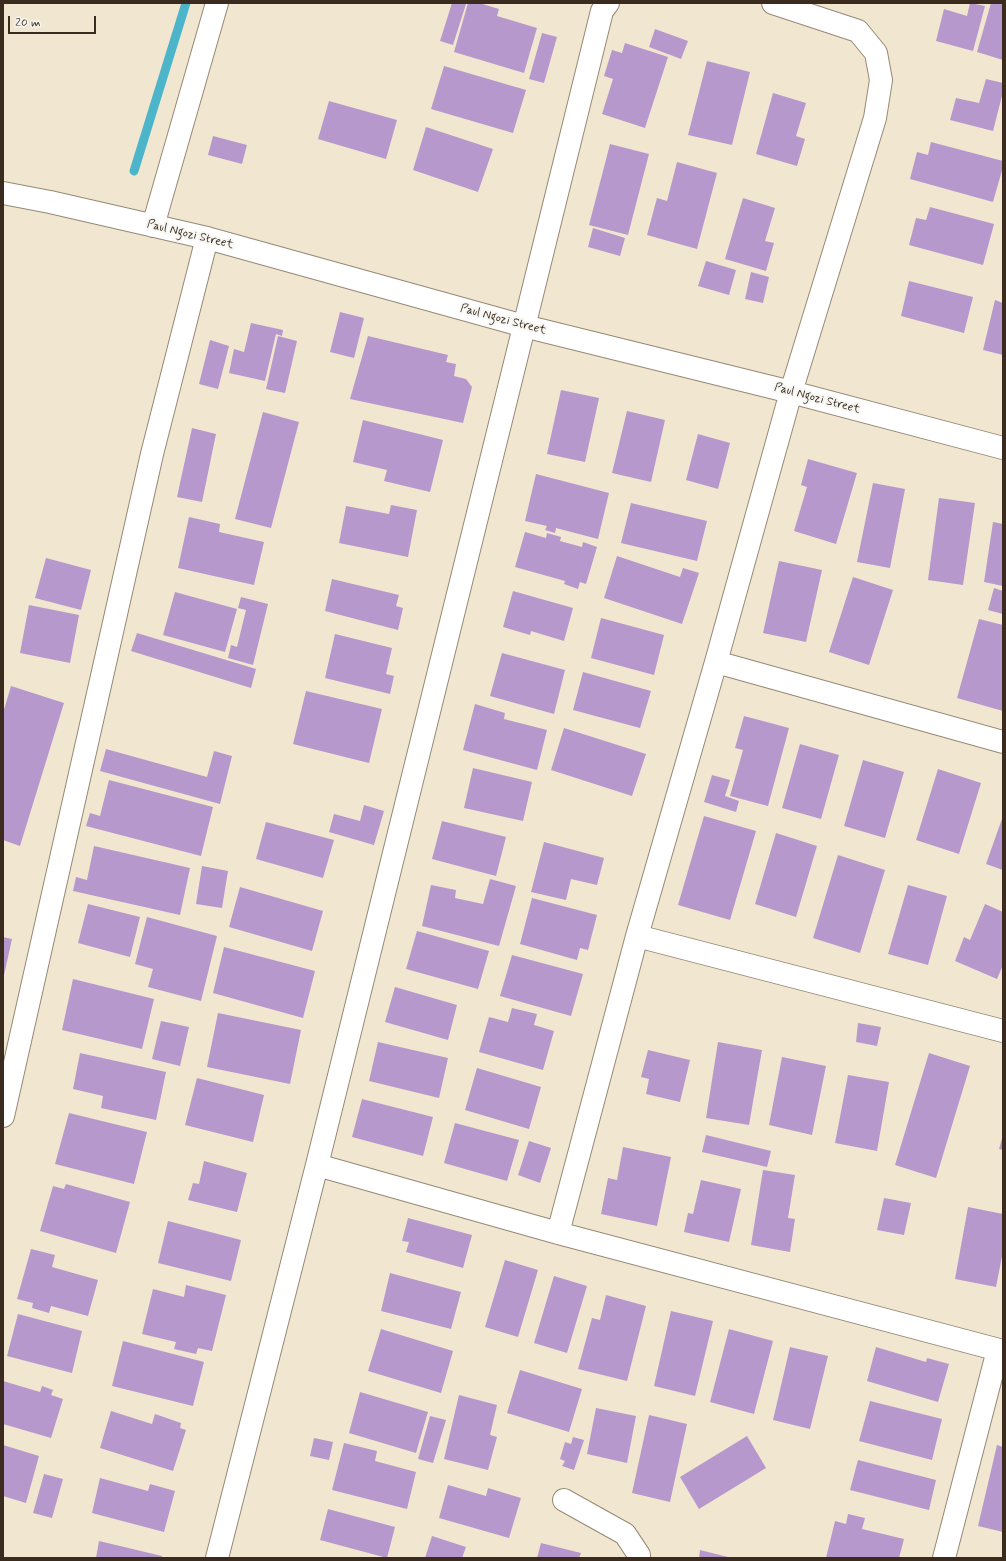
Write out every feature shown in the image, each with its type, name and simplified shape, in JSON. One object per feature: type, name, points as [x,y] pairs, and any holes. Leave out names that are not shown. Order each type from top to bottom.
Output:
[{"type":"street","points":[[153,226],[217,3]]},
{"type":"street","points":[[218,1558],[317,1165],[602,11],[608,3]]},
{"type":"street","points":[[558,1233],[637,936],[716,662],[791,392],[875,118],[881,80],[876,53],[858,31],[773,3]]},
{"type":"street","name":"Paul Ngozi Street","points":[[3,193],[50,202],[207,238],[524,326],[791,392],[1003,448]]},
{"type":"street","points":[[3,1116],[152,454],[207,238]]},
{"type":"street","points":[[716,662],[1003,742]]},
{"type":"street","points":[[637,936],[1003,1031]]},
{"type":"street","points":[[317,1165],[558,1233],[1000,1351],[944,1558]]},
{"type":"street","points":[[564,1500],[625,1534],[639,1554],[639,1558]]},
{"type":"building","points":[[452,3],[466,4],[453,45],[440,41]]},
{"type":"building","points":[[468,3],[479,3],[499,9],[497,16],[537,28],[524,73],[454,52]]},
{"type":"building","points":[[970,3],[985,6],[973,51],[936,41],[944,9],[967,16]]},
{"type":"building","points":[[991,3],[1003,3],[1003,60],[977,52]]},
{"type":"building","points":[[655,29],[688,41],[681,59],[649,47]]},
{"type":"building","points":[[542,33],[557,37],[544,83],[529,79]]},
{"type":"building","points":[[625,43],[668,57],[645,128],[602,114],[613,79],[604,76],[612,50],[622,53]]},
{"type":"building","points":[[707,61],[750,72],[732,145],[688,135]]},
{"type":"building","points":[[444,66],[526,90],[513,133],[431,109]]},
{"type":"building","points":[[986,79],[1003,83],[1003,92],[993,131],[950,120],[956,98],[979,103]]},
{"type":"building","points":[[773,93],[806,103],[796,136],[805,139],[797,166],[756,154]]},
{"type":"building","points":[[329,101],[397,120],[386,159],[318,139]]},
{"type":"building","points":[[426,127],[493,149],[478,192],[413,170]]},
{"type":"building","points":[[213,136],[247,145],[242,164],[208,155]]},
{"type":"building","points":[[931,142],[1003,161],[1003,167],[993,202],[910,179],[917,152],[928,155]]},
{"type":"building","points":[[610,144],[649,154],[628,235],[589,225]]},
{"type":"building","points":[[677,162],[717,173],[697,249],[647,235],[657,198],[667,201]]},
{"type":"building","points":[[743,198],[775,208],[765,241],[774,243],[766,271],[725,259]]},
{"type":"building","points":[[930,207],[994,224],[983,265],[909,245],[916,218],[926,220]]},
{"type":"building","points":[[593,228],[625,238],[620,256],[588,247]]},
{"type":"building","points":[[706,261],[736,270],[729,295],[698,286]]},
{"type":"building","points":[[751,272],[769,277],[763,303],[745,299]]},
{"type":"building","points":[[909,281],[973,297],[964,333],[901,316]]},
{"type":"building","points":[[995,300],[1003,303],[1003,355],[983,350]]},
{"type":"building","points":[[340,312],[364,318],[354,358],[330,352]]},
{"type":"building","points":[[251,323],[283,330],[282,336],[276,334],[265,381],[229,373],[234,349],[244,352]]},
{"type":"building","points":[[278,336],[297,341],[285,393],[266,389]]},
{"type":"building","points":[[368,336],[448,355],[446,362],[456,364],[454,376],[466,379],[472,387],[463,423],[350,399]]},
{"type":"building","points":[[210,340],[229,346],[218,389],[199,384]]},
{"type":"building","points":[[561,390],[599,398],[585,462],[547,454]]},
{"type":"building","points":[[627,411],[665,420],[651,482],[612,473]]},
{"type":"building","points":[[263,412],[299,422],[271,528],[235,519]]},
{"type":"building","points":[[363,420],[443,440],[430,492],[384,481],[387,470],[353,462]]},
{"type":"building","points":[[192,428],[216,434],[202,502],[177,497]]},
{"type":"building","points":[[698,434],[730,443],[718,489],[686,480]]},
{"type":"building","points":[[808,459],[857,473],[836,544],[794,531],[807,487],[801,485]]},
{"type":"building","points":[[536,474],[609,493],[598,539],[556,528],[555,533],[545,530],[547,526],[525,521]]},
{"type":"building","points":[[873,483],[905,489],[890,568],[857,562]]},
{"type":"building","points":[[939,498],[975,503],[963,585],[928,580]]},
{"type":"building","points":[[631,503],[707,521],[697,561],[621,543]]},
{"type":"building","points":[[391,505],[417,510],[408,557],[339,543],[346,506],[389,514]]},
{"type":"building","points":[[189,517],[220,524],[219,532],[264,542],[254,585],[178,568]]},
{"type":"building","points":[[993,522],[1003,524],[1003,586],[984,582]]},
{"type":"building","points":[[525,532],[546,538],[547,533],[561,537],[560,541],[582,547],[583,542],[597,547],[586,584],[580,582],[578,589],[564,584],[565,581],[515,567]]},
{"type":"building","points":[[617,556],[680,577],[683,568],[699,573],[682,624],[604,598]]},
{"type":"building","points":[[46,558],[91,570],[81,610],[35,598]]},
{"type":"building","points":[[779,561],[822,570],[806,642],[763,633]]},
{"type":"building","points":[[853,577],[893,590],[869,665],[829,652]]},
{"type":"building","points":[[332,579],[399,595],[396,606],[403,608],[398,630],[325,611]]},
{"type":"building","points":[[994,588],[1003,591],[1003,614],[988,610]]},
{"type":"building","points":[[513,591],[573,608],[564,641],[531,631],[530,635],[503,627]]},
{"type":"building","points":[[175,592],[237,609],[225,652],[163,635]]},
{"type":"building","points":[[241,597],[268,604],[253,665],[228,658],[231,645],[237,647],[246,610],[238,608]]},
{"type":"building","points":[[29,605],[79,615],[70,663],[20,653]]},
{"type":"building","points":[[601,618],[664,635],[654,675],[591,658]]},
{"type":"building","points":[[979,619],[1003,625],[1003,711],[957,698]]},
{"type":"building","points":[[137,633],[256,669],[251,688],[131,651]]},
{"type":"building","points":[[335,634],[392,648],[386,674],[394,676],[390,694],[325,678]]},
{"type":"building","points":[[502,653],[565,670],[554,714],[490,696]]},
{"type":"building","points":[[583,672],[651,691],[640,728],[573,710]]},
{"type":"building","points":[[11,686],[64,703],[20,846],[3,840],[3,713]]},
{"type":"building","points":[[306,691],[382,709],[369,763],[293,744]]},
{"type":"building","points":[[475,704],[505,713],[504,719],[547,730],[537,770],[463,750]]},
{"type":"building","points":[[744,716],[789,728],[768,806],[730,796],[743,750],[735,748]]},
{"type":"building","points":[[564,728],[646,754],[632,796],[551,770]]},
{"type":"building","points":[[800,744],[839,755],[821,819],[782,808]]},
{"type":"building","points":[[106,749],[207,777],[214,751],[232,756],[220,804],[100,771]]},
{"type":"building","points":[[863,760],[904,772],[885,838],[844,826]]},
{"type":"building","points":[[473,768],[532,782],[523,821],[464,808]]},
{"type":"building","points":[[938,769],[981,783],[959,854],[916,840]]},
{"type":"building","points":[[712,775],[730,780],[725,796],[739,801],[736,812],[704,802]]},
{"type":"building","points":[[109,780],[213,807],[201,856],[86,826],[90,813],[100,816]]},
{"type":"building","points":[[364,805],[384,811],[374,845],[329,832],[334,814],[360,821]]},
{"type":"building","points":[[704,816],[756,831],[730,920],[678,905]]},
{"type":"building","points":[[1003,816],[1003,870],[986,864]]},
{"type":"building","points":[[442,821],[506,837],[496,876],[432,859]]},
{"type":"building","points":[[266,822],[334,840],[323,878],[256,859]]},
{"type":"building","points":[[776,833],[817,846],[796,917],[755,904]]},
{"type":"building","points":[[544,842],[604,858],[597,885],[571,879],[566,900],[531,892]]},
{"type":"building","points":[[94,846],[190,868],[180,915],[73,891],[76,877],[87,880]]},
{"type":"building","points":[[838,855],[885,870],[860,953],[813,938]]},
{"type":"building","points":[[202,866],[228,871],[222,908],[196,904]]},
{"type":"building","points":[[490,879],[516,886],[499,946],[422,926],[431,885],[456,890],[455,898],[483,904]]},
{"type":"building","points":[[908,885],[947,896],[928,965],[888,954]]},
{"type":"building","points":[[240,887],[323,911],[312,951],[229,927]]},
{"type":"building","points":[[532,898],[597,915],[588,950],[580,948],[577,960],[520,944]]},
{"type":"building","points":[[88,904],[140,917],[130,957],[78,943]]},
{"type":"building","points":[[985,904],[1003,912],[1003,965],[997,979],[955,961],[964,937],[970,940]]},
{"type":"building","points":[[147,917],[217,936],[201,1001],[148,987],[153,969],[135,964]]},
{"type":"building","points":[[417,931],[489,951],[478,989],[406,969]]},
{"type":"building","points":[[3,937],[12,939],[4,975],[3,975]]},
{"type":"building","points":[[224,947],[315,971],[303,1018],[213,993]]},
{"type":"building","points":[[512,955],[583,974],[571,1016],[500,996]]},
{"type":"building","points":[[73,979],[154,999],[142,1049],[62,1030]]},
{"type":"building","points":[[395,987],[457,1005],[448,1040],[385,1022]]},
{"type":"building","points":[[512,1008],[537,1014],[534,1025],[554,1031],[543,1070],[479,1052],[489,1017],[508,1022]]},
{"type":"building","points":[[218,1013],[301,1030],[290,1084],[207,1067]]},
{"type":"building","points":[[161,1021],[189,1027],[180,1066],[152,1059]]},
{"type":"building","points":[[858,1023],[881,1027],[877,1046],[856,1042]]},
{"type":"building","points":[[378,1042],[448,1058],[439,1098],[369,1081]]},
{"type":"building","points":[[718,1042],[762,1050],[749,1125],[706,1118]]},
{"type":"building","points":[[648,1050],[690,1060],[680,1102],[646,1094],[649,1079],[641,1077]]},
{"type":"building","points":[[80,1053],[166,1072],[156,1120],[101,1108],[103,1096],[73,1089]]},
{"type":"building","points":[[929,1053],[970,1066],[936,1178],[895,1165]]},
{"type":"building","points":[[782,1057],[826,1066],[812,1135],[769,1125]]},
{"type":"building","points":[[477,1068],[541,1087],[529,1129],[465,1110]]},
{"type":"building","points":[[848,1075],[889,1082],[877,1151],[835,1143]]},
{"type":"building","points":[[197,1078],[264,1095],[253,1142],[185,1125]]},
{"type":"building","points":[[362,1099],[433,1117],[423,1156],[352,1137]]},
{"type":"building","points":[[69,1113],[147,1132],[134,1184],[55,1164]]},
{"type":"building","points":[[455,1123],[519,1140],[507,1181],[444,1163]]},
{"type":"building","points":[[706,1135],[771,1151],[767,1167],[702,1152]]},
{"type":"building","points":[[1003,1135],[1003,1150],[999,1149]]},
{"type":"building","points":[[529,1141],[551,1148],[540,1183],[518,1175]]},
{"type":"building","points":[[623,1147],[671,1157],[657,1226],[601,1214],[608,1178],[617,1180]]},
{"type":"building","points":[[204,1161],[247,1173],[237,1212],[188,1200],[193,1183],[199,1184]]},
{"type":"building","points":[[763,1170],[795,1175],[788,1218],[795,1219],[790,1252],[751,1245]]},
{"type":"building","points":[[701,1180],[741,1189],[729,1242],[684,1232],[688,1213],[693,1214]]},
{"type":"building","points":[[66,1184],[130,1202],[116,1253],[40,1231],[53,1186],[64,1189]]},
{"type":"building","points":[[884,1198],[911,1203],[904,1235],[877,1230]]},
{"type":"building","points":[[968,1207],[1003,1214],[1003,1251],[996,1287],[955,1279]]},
{"type":"building","points":[[408,1218],[472,1235],[463,1268],[406,1252],[409,1242],[402,1241]]},
{"type":"building","points":[[168,1221],[241,1240],[231,1281],[158,1263]]},
{"type":"building","points":[[31,1249],[55,1255],[52,1267],[98,1280],[88,1316],[51,1306],[49,1313],[32,1308],[33,1303],[17,1299]]},
{"type":"building","points":[[505,1260],[538,1270],[518,1337],[485,1327]]},
{"type":"building","points":[[390,1273],[461,1292],[451,1329],[381,1311]]},
{"type":"building","points":[[554,1276],[587,1286],[567,1353],[534,1343]]},
{"type":"building","points":[[186,1285],[226,1295],[212,1351],[198,1348],[196,1354],[174,1349],[176,1342],[142,1334],[153,1289],[184,1297]]},
{"type":"building","points":[[606,1295],[646,1306],[627,1381],[578,1369],[592,1318],[600,1320]]},
{"type":"building","points":[[671,1311],[713,1321],[695,1396],[654,1386]]},
{"type":"building","points":[[18,1314],[82,1331],[72,1373],[7,1356]]},
{"type":"building","points":[[381,1329],[453,1351],[441,1393],[368,1371]]},
{"type":"building","points":[[729,1329],[773,1341],[754,1414],[710,1402]]},
{"type":"building","points":[[123,1341],[204,1362],[193,1406],[112,1386]]},
{"type":"building","points":[[790,1347],[828,1356],[810,1429],[773,1420]]},
{"type":"building","points":[[876,1347],[926,1362],[927,1358],[949,1364],[938,1402],[867,1381]]},
{"type":"building","points":[[520,1370],[582,1389],[569,1432],[507,1413]]},
{"type":"building","points":[[3,1381],[40,1392],[42,1386],[53,1390],[51,1395],[63,1399],[51,1438],[3,1424]]},
{"type":"building","points":[[360,1392],[428,1412],[416,1453],[349,1433]]},
{"type":"building","points":[[459,1395],[497,1405],[490,1435],[497,1437],[488,1470],[444,1459]]},
{"type":"building","points":[[870,1401],[942,1419],[932,1460],[859,1441]]},
{"type":"building","points":[[596,1408],[636,1416],[627,1463],[587,1454]]},
{"type":"building","points":[[111,1411],[152,1424],[155,1414],[181,1423],[180,1428],[186,1430],[173,1471],[100,1448]]},
{"type":"building","points":[[649,1415],[687,1424],[670,1502],[632,1493]]},
{"type":"building","points":[[430,1416],[446,1420],[433,1463],[418,1459]]},
{"type":"building","points":[[747,1436],[766,1468],[699,1509],[680,1477]]},
{"type":"building","points":[[573,1437],[584,1440],[574,1470],[562,1466],[565,1461],[560,1459],[565,1442],[571,1444]]},
{"type":"building","points":[[314,1438],[333,1442],[329,1460],[310,1456]]},
{"type":"building","points":[[344,1443],[377,1451],[375,1461],[416,1472],[407,1509],[332,1490]]},
{"type":"building","points":[[3,1445],[39,1456],[26,1503],[3,1496]]},
{"type":"building","points":[[997,1445],[1003,1447],[1003,1532],[978,1526]]},
{"type":"building","points":[[858,1460],[936,1480],[929,1510],[850,1490]]},
{"type":"building","points":[[44,1474],[63,1479],[52,1518],[33,1513]]},
{"type":"building","points":[[100,1478],[148,1491],[150,1484],[175,1491],[164,1532],[92,1513]]},
{"type":"building","points":[[448,1485],[486,1496],[488,1488],[521,1498],[509,1538],[439,1518]]},
{"type":"building","points":[[328,1509],[395,1527],[387,1558],[320,1540]]},
{"type":"building","points":[[848,1514],[865,1518],[862,1529],[904,1539],[899,1558],[826,1558],[835,1521],[846,1524]]},
{"type":"building","points":[[432,1536],[466,1547],[462,1558],[425,1558]]},
{"type":"building","points":[[99,1541],[162,1556],[162,1558],[96,1558]]},
{"type":"building","points":[[541,1543],[581,1553],[579,1558],[537,1558]]},
{"type":"building","points":[[700,1550],[728,1557],[728,1558],[699,1558]]},
{"type":"waterway","points":[[134,171],[186,3]]}]
